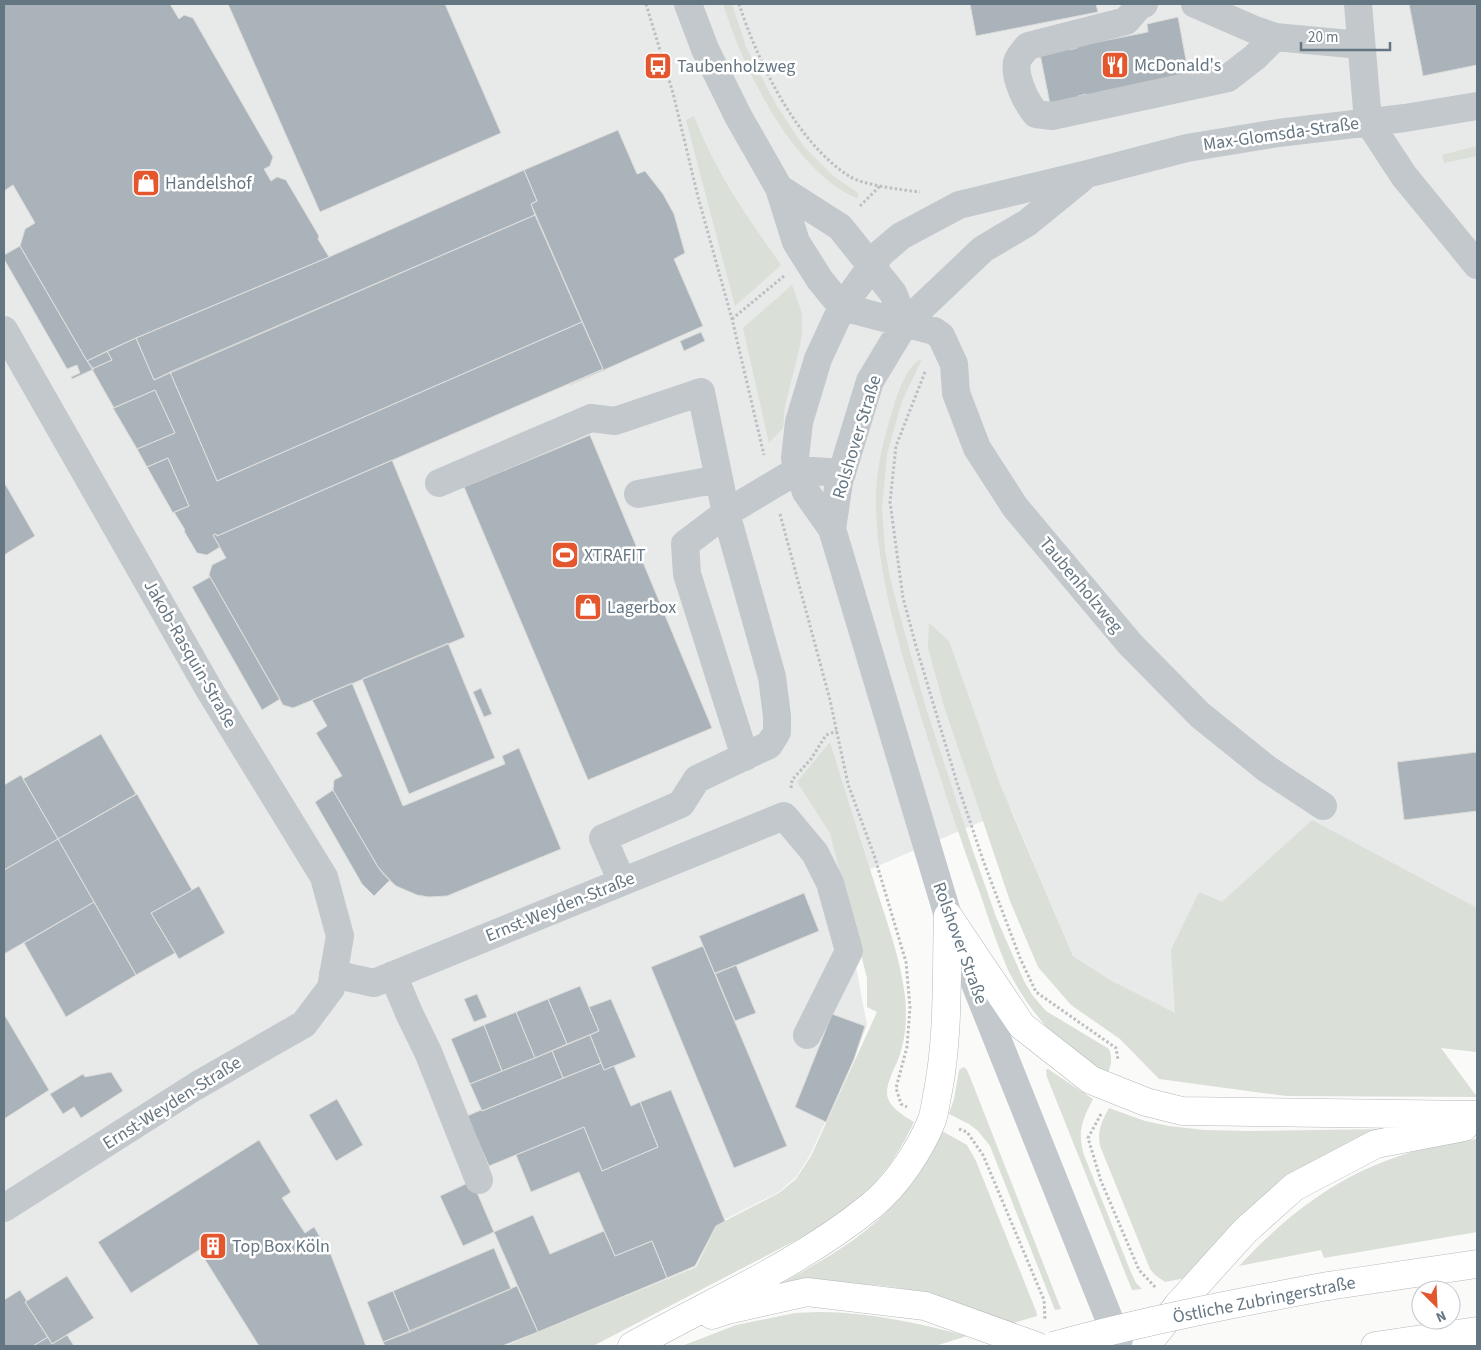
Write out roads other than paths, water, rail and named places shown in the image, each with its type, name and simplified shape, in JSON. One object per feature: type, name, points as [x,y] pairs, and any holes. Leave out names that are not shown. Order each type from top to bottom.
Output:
[{"type":"highway","points":[[948,916],[1022,1026],[1091,1080],[1114,1090],[1146,1102],[1182,1111],[1477,1115]]},
{"type":"highway","points":[[641,1341],[827,1238],[872,1206],[901,1174],[921,1143],[932,1119],[942,1064],[948,916]]},
{"type":"highway","points":[[1146,1346],[1178,1304],[1245,1231],[1294,1187],[1376,1144],[1477,1124]]},
{"type":"highway","name":"Östliche Zubringerstraße","points":[[1044,1340],[1119,1328],[1328,1286],[1477,1264]]},
{"type":"highway","points":[[641,1341],[727,1310],[807,1292],[925,1306],[1044,1340]]},
{"type":"highway","points":[[1376,1346],[1477,1331]]},
{"type":"street","points":[[688,4],[726,92],[779,188],[796,242],[820,280],[842,307],[905,323]]},
{"type":"street","points":[[1144,4],[1139,6],[1126,21],[1028,46],[1017,62],[1018,78],[1027,103],[1036,114],[1052,116],[1228,78],[1255,57],[1275,37]]},
{"type":"street","points":[[1195,4],[1275,37],[1361,45]]},
{"type":"street","points":[[1358,4],[1368,121],[1404,176],[1477,265]]},
{"type":"street","name":"Max-Glomsda-Straße","points":[[842,307],[881,253],[901,236],[960,205],[1187,148],[1278,133],[1405,118],[1477,106]]},
{"type":"street","name":"Max-Glomsda-Straße","points":[[905,323],[983,249],[1027,223],[1087,174]]},
{"type":"street","points":[[779,188],[840,228],[893,293],[905,323]]},
{"type":"street","name":"Rolshover Straße","points":[[842,307],[818,359],[800,417],[795,458],[798,470],[806,492],[832,529],[948,916],[1120,1346]]},
{"type":"street","name":"Taubenholzweg","points":[[905,323],[934,331],[941,336],[954,364],[956,393],[978,448],[1015,507],[1130,644],[1200,715],[1267,770],[1323,806]]},
{"type":"street","name":"Rolshover Straße","points":[[832,529],[842,473],[870,381],[905,323]]},
{"type":"street","name":"Jakob-Rasquin-Straße","points":[[4,330],[210,692],[324,877],[340,936],[332,981]]},
{"type":"street","points":[[439,483],[591,418],[615,421],[701,392],[726,513],[772,677],[778,716],[777,732],[770,746],[698,779],[681,804],[603,838],[622,882]]},
{"type":"street","points":[[745,757],[688,574],[685,544],[726,513],[798,470],[842,473]]},
{"type":"street","points":[[638,494],[719,479]]},
{"type":"street","name":"Ernst-Weyden-Straße","points":[[4,1208],[196,1086],[304,1024],[332,981],[374,983],[784,816],[815,853],[830,884],[849,951],[807,1035]]},
{"type":"street","points":[[393,975],[428,1052],[479,1180]]},
{"type":"place","name":"McDonald's","points":[[1115,65]]},
{"type":"place","name":"Taubenholzweg","points":[[658,66]]},
{"type":"place","name":"Handelshof","points":[[146,183]]},
{"type":"place","name":"XTRAFIT","points":[[565,555]]},
{"type":"place","name":"Lagerbox","points":[[588,607]]},
{"type":"place","name":"Top Box Köln","points":[[213,1246]]}]
